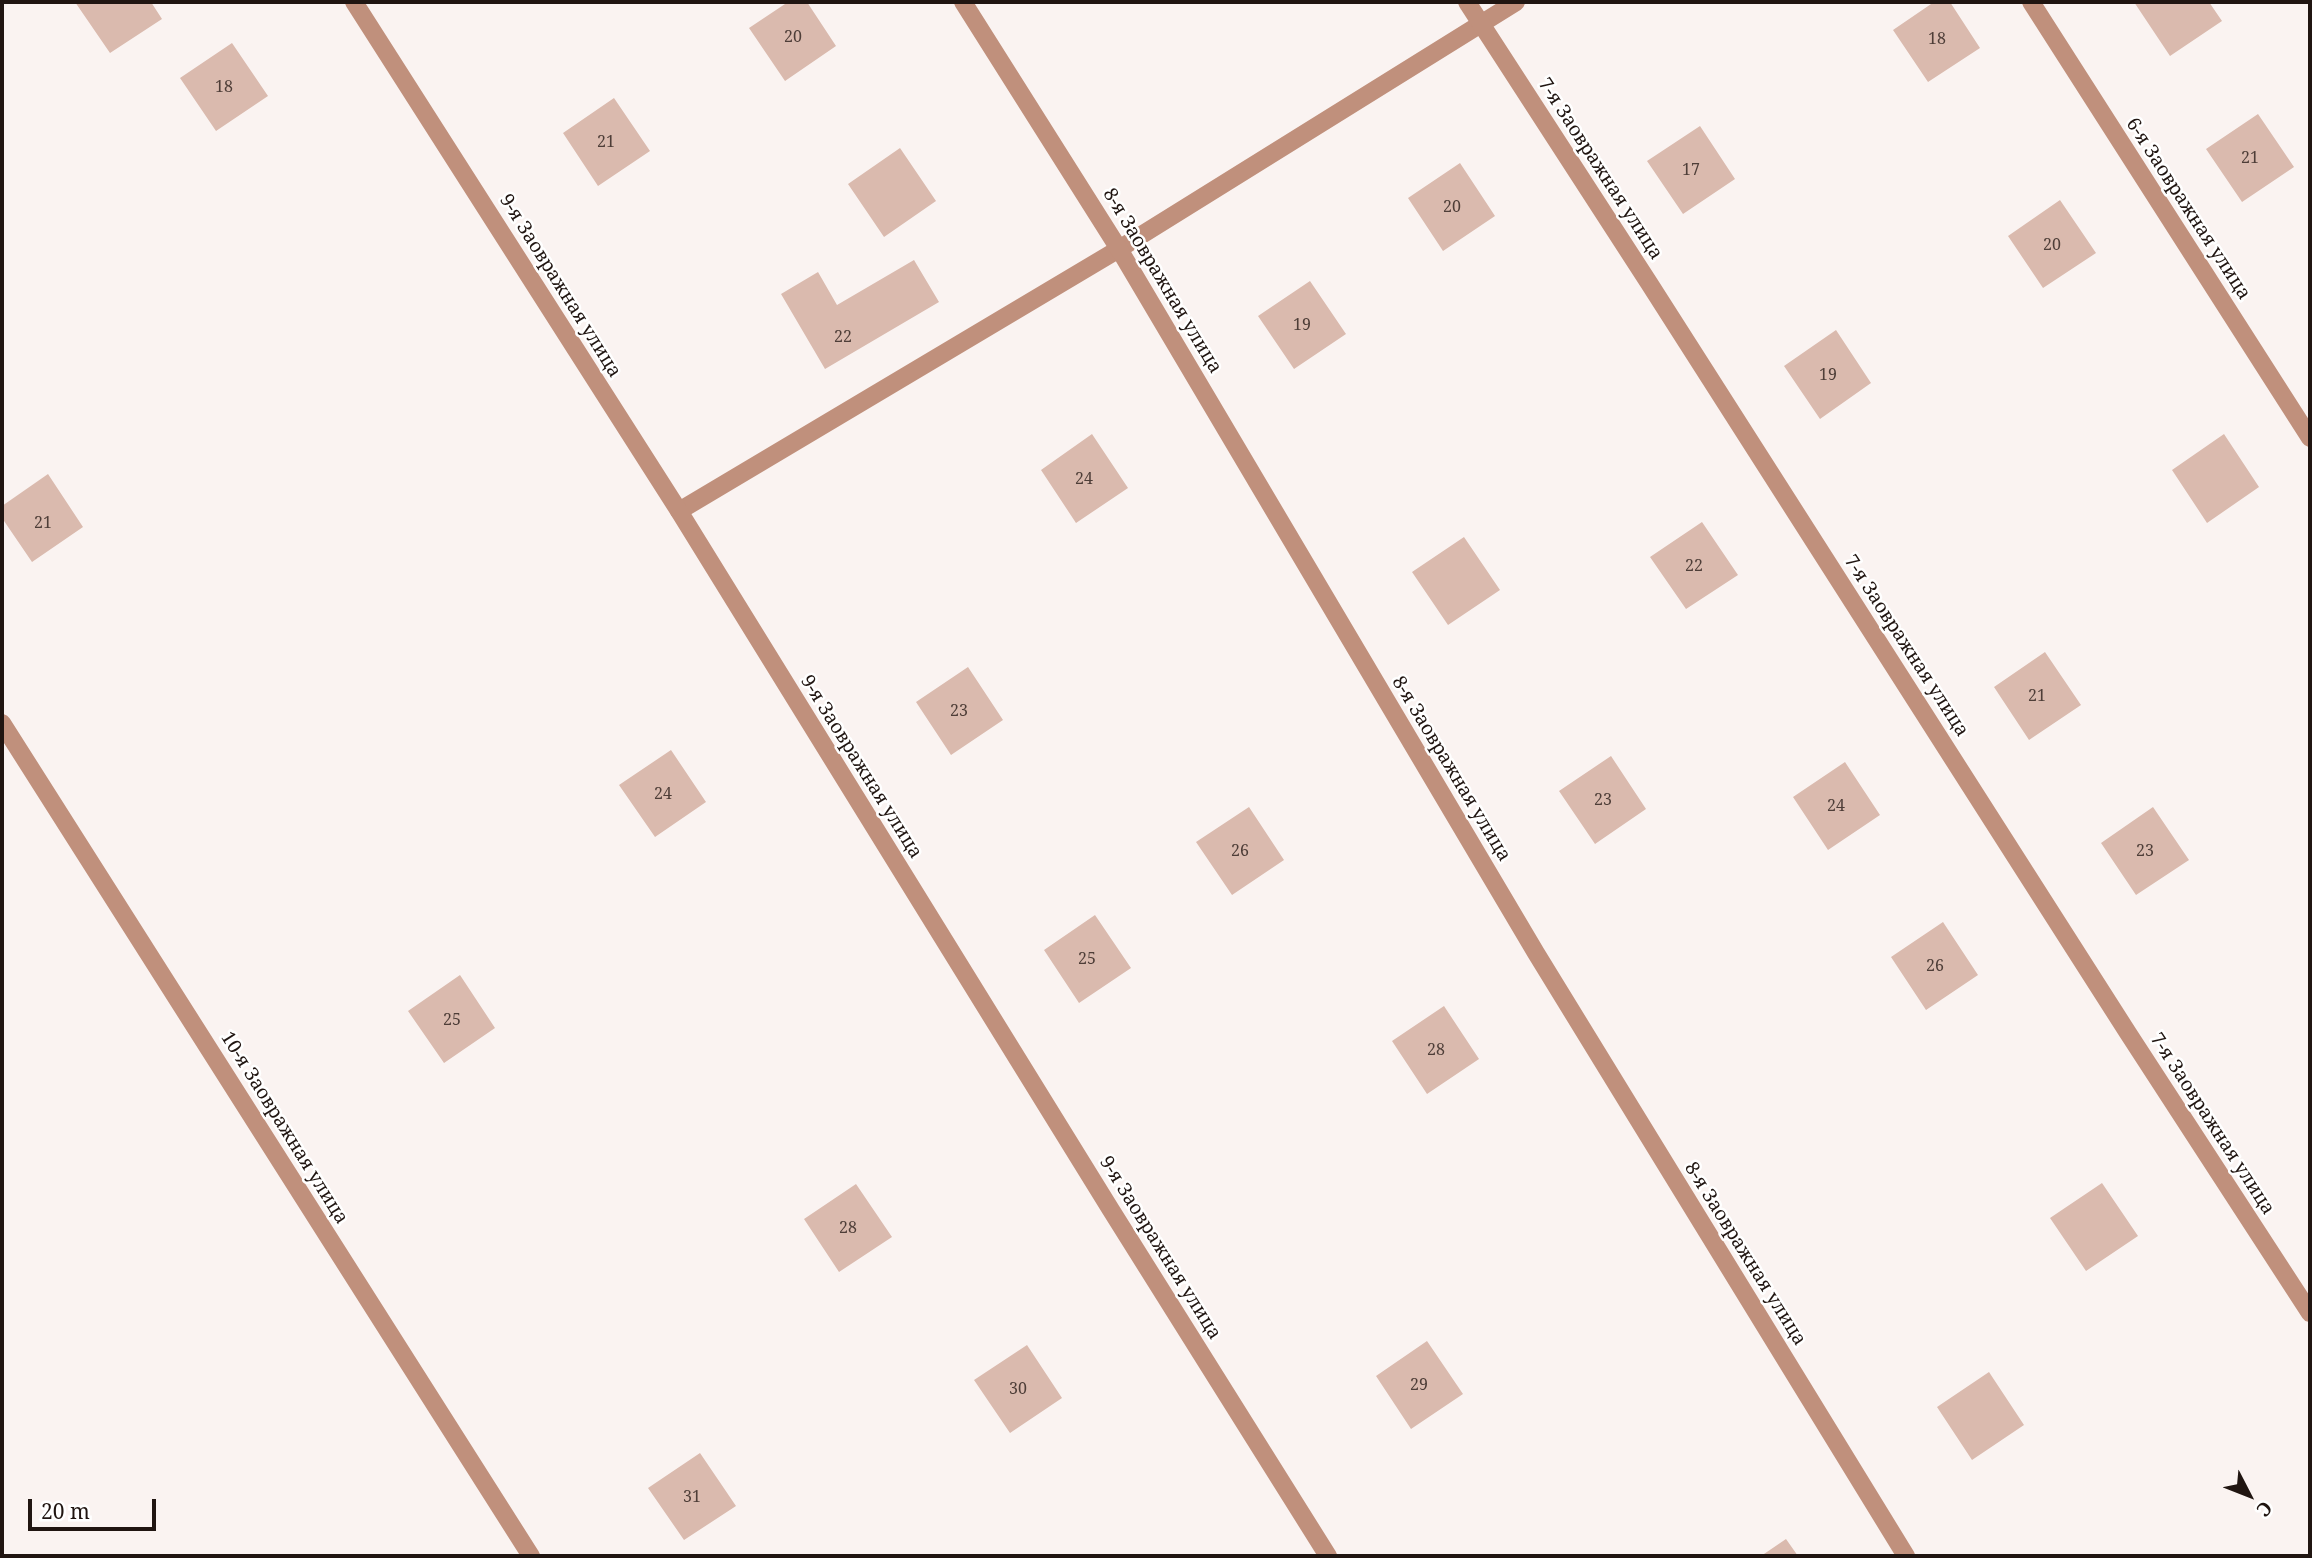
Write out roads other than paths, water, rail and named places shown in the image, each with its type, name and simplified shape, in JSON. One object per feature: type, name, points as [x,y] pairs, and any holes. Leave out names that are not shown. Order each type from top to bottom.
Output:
[{"type":"street","name":"9-я Заовражная улица","points":[[354,2],[679,511],[1103,1199],[1328,1556]]},
{"type":"street","name":"8-я Заовражная улица","points":[[963,2],[1119,249],[1536,953],[1906,1556]]},
{"type":"street","name":"7-я Заовражная улица","points":[[1467,2],[2310,1313]]},
{"type":"street","points":[[679,511],[1119,249],[1516,2]]},
{"type":"street","name":"6-я Заовражная улица","points":[[2031,2],[2310,438]]},
{"type":"street","name":"10-я Заовражная улица","points":[[2,723],[531,1556]]}]
